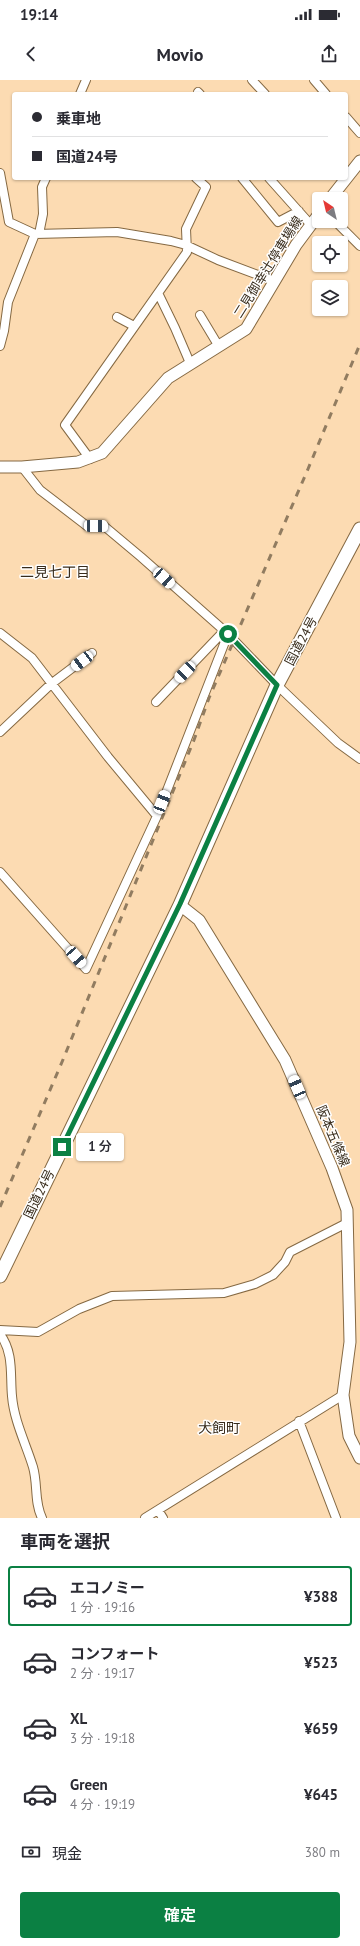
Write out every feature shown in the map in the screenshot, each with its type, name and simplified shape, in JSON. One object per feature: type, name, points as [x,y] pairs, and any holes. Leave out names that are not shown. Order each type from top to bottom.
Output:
[{"type":"highway","name":"国道24号","points":[[0,1276],[180,904],[277,685],[360,529]]},
{"type":"main road","points":[[348,173],[360,160]]},
{"type":"main road","points":[[334,192],[341,180]]},
{"type":"main road","name":"二見御幸辻停車場線","points":[[0,467],[22,467],[78,462],[102,453],[168,378],[218,345],[246,329],[274,281],[311,225]]},
{"type":"main road","name":"阪本五條線","points":[[180,904],[199,920],[285,1060],[332,1168],[347,1210],[350,1342],[343,1395],[349,1436],[360,1458]]},
{"type":"street","points":[[81,92],[86,80]]},
{"type":"street","points":[[252,80],[263,92]]},
{"type":"street","points":[[314,80],[324,92]]},
{"type":"street","points":[[348,119],[360,133]]},
{"type":"street","points":[[0,173],[9,222],[37,234],[117,232],[171,241],[186,245],[218,260],[274,281]]},
{"type":"street","points":[[0,346],[4,331],[8,302],[37,234],[43,214],[42,187],[45,180]]},
{"type":"street","points":[[90,458],[66,425],[187,252],[186,229],[206,186],[198,180]]},
{"type":"street","points":[[244,180],[278,222],[299,212]]},
{"type":"street","points":[[271,180],[311,225]]},
{"type":"street","points":[[0,220],[7,212]]},
{"type":"street","points":[[342,228],[360,246]]},
{"type":"street","points":[[158,293],[190,364]]},
{"type":"street","points":[[200,315],[218,345]]},
{"type":"street","points":[[117,317],[134,326]]},
{"type":"street","points":[[22,467],[40,490],[87,526],[104,526],[226,633],[277,685],[338,743],[360,759]]},
{"type":"street","points":[[0,633],[32,658],[51,684],[157,816]]},
{"type":"street","points":[[156,702],[226,633]]},
{"type":"street","points":[[0,872],[86,969],[157,816],[226,633]]},
{"type":"street","points":[[0,732],[51,684],[92,653]]},
{"type":"street","points":[[0,1330],[38,1332],[79,1308],[112,1296],[224,1293],[255,1284],[273,1275],[285,1262],[290,1252],[348,1223]]},
{"type":"street","points":[[0,1334],[4,1340],[10,1357],[12,1398],[24,1445],[33,1468],[37,1504],[42,1518]]},
{"type":"street","points":[[145,1518],[343,1395]]},
{"type":"street","points":[[299,1421],[336,1518]]},
{"type":"street","points":[[158,1510],[163,1518]]},
{"type":"railway","points":[[0,1207],[62,1062],[194,740],[209,698],[308,469],[360,344]]},
{"type":"district","name":"二見七丁目","points":[[55,572]]},
{"type":"district","name":"犬飼町","points":[[219,1428]]},
{"type":"route","points":[[62,1147],[180,904],[277,685],[228,634]]}]
